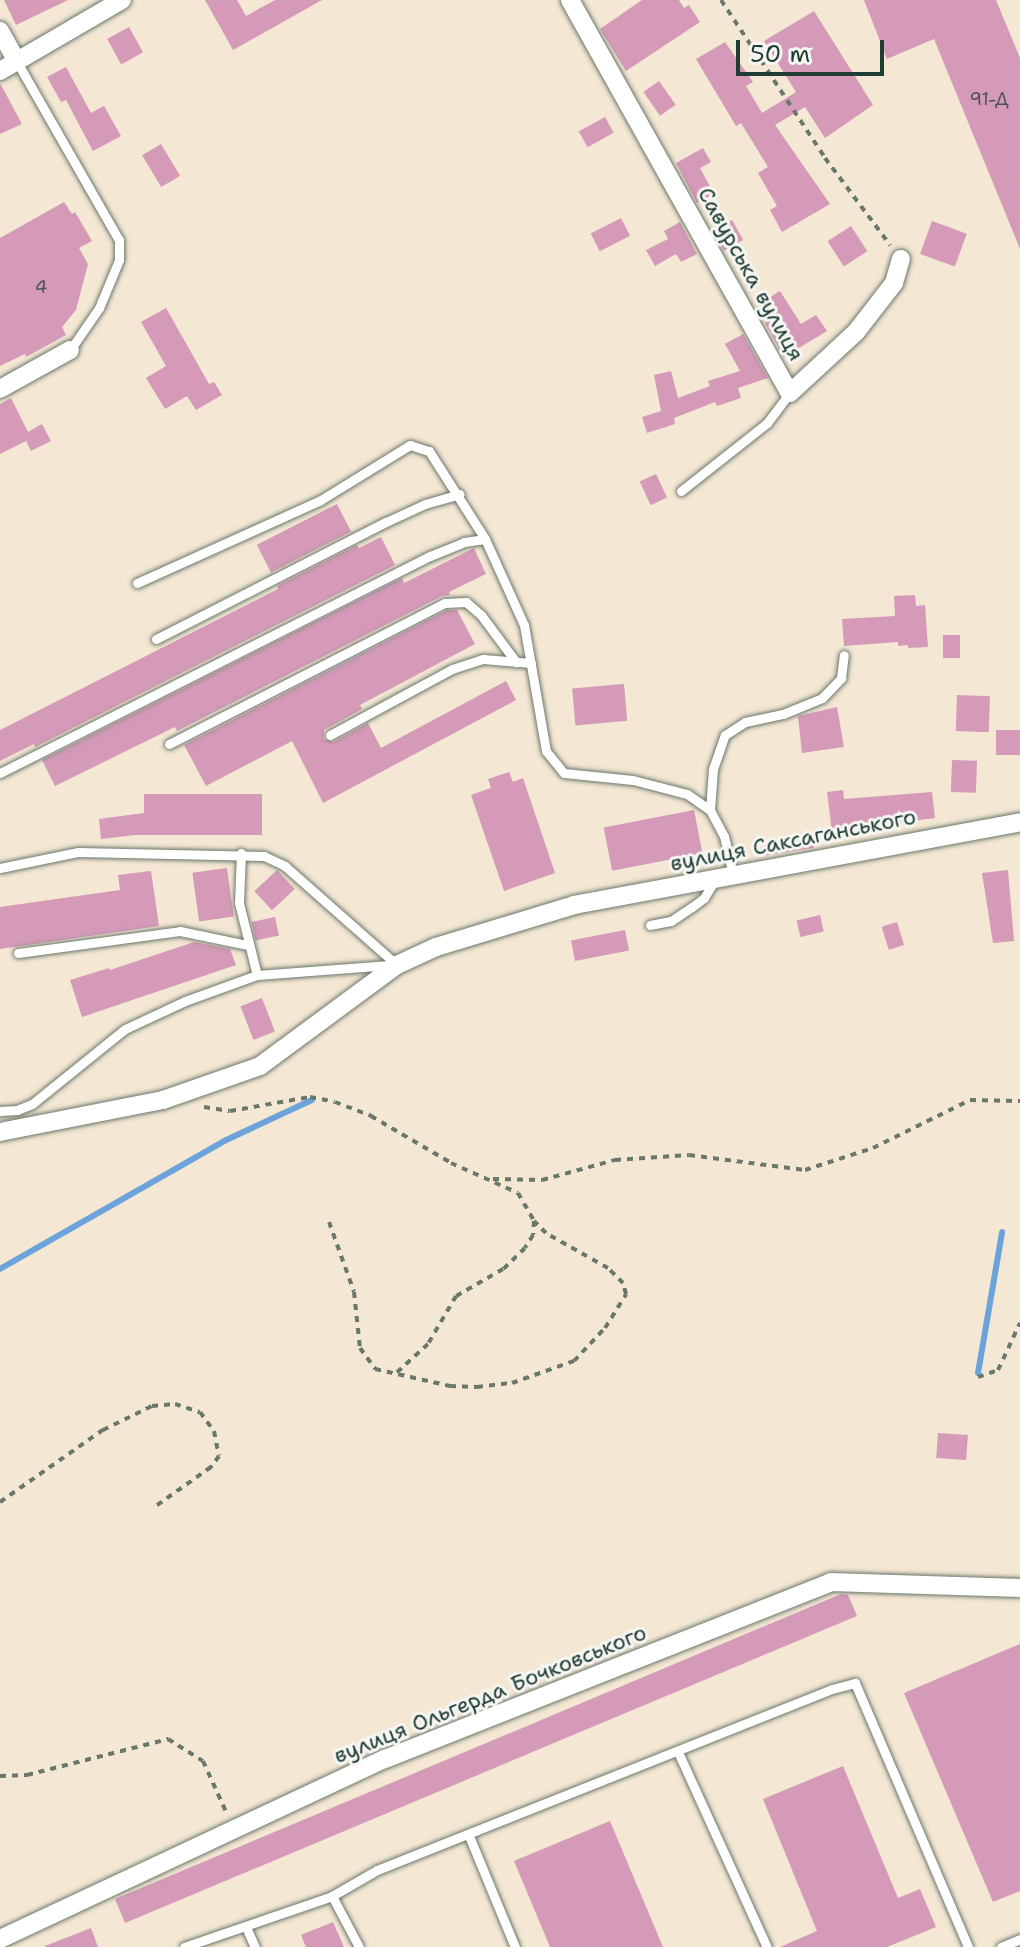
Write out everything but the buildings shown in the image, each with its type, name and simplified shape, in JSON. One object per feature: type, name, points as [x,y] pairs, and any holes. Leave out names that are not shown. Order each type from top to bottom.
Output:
[{"type":"street","points":[[0,71],[122,0]]},
{"type":"street","name":"Савурська вулиця","points":[[570,0],[790,393],[856,332],[894,283],[901,259]]},
{"type":"street","points":[[0,31],[17,62]]},
{"type":"street","points":[[0,389],[70,350]]},
{"type":"street","name":"вулиця Саксаганського","points":[[0,1132],[163,1100],[260,1066],[397,965],[436,947],[574,905],[1020,822]]},
{"type":"street","name":"вулиця Ольгерда Бочковського","points":[[0,1939],[385,1759],[831,1582],[1020,1588]]},
{"type":"lane","points":[[17,62],[119,240],[119,260],[99,308],[70,350]]},
{"type":"lane","points":[[681,491],[767,423],[790,393]]},
{"type":"lane","points":[[137,583],[319,501],[410,445],[429,451],[460,494],[485,539],[524,625],[546,751],[564,773],[668,786],[710,810],[724,836],[724,876],[704,898],[671,921],[650,925]]},
{"type":"lane","points":[[156,639],[425,504],[460,494]]},
{"type":"lane","points":[[0,773],[430,556],[464,542],[485,539]]},
{"type":"lane","points":[[169,744],[445,603],[466,602],[481,615],[516,662]]},
{"type":"lane","points":[[710,810],[713,769],[725,735],[745,722],[783,714],[822,698],[841,678],[844,655]]},
{"type":"lane","points":[[330,735],[452,669],[483,659],[531,663]]},
{"type":"lane","points":[[0,868],[78,852],[241,853],[264,856],[285,866],[397,965]]},
{"type":"lane","points":[[241,853],[239,903],[247,945],[257,975]]},
{"type":"lane","points":[[18,953],[180,931],[247,945]]},
{"type":"lane","points":[[0,1111],[32,1104],[125,1029],[185,1001],[257,975],[397,965]]},
{"type":"lane","points":[[184,1947],[332,1896],[377,1870],[469,1836],[832,1689],[855,1683],[968,1947]]},
{"type":"lane","points":[[678,1752],[767,1947]]},
{"type":"lane","points":[[469,1836],[515,1947]]},
{"type":"lane","points":[[332,1896],[359,1947]]},
{"type":"lane","points":[[246,1927],[255,1947]]},
{"type":"lane","points":[[1001,1947],[1020,1939]]},
{"type":"path","points":[[721,0],[825,158],[901,259]]},
{"type":"path","points":[[192,1090],[194,1103],[230,1111],[310,1097],[335,1102],[371,1116],[451,1163],[518,1193],[534,1221],[546,1233],[608,1268],[623,1283],[626,1294],[591,1345],[574,1361],[512,1383],[450,1386],[394,1375],[375,1369],[360,1348],[354,1292],[329,1222]]},
{"type":"path","points":[[490,1179],[542,1180],[615,1160],[689,1155],[805,1170],[873,1148],[970,1100],[1020,1101]]},
{"type":"path","points":[[394,1375],[428,1344],[456,1296],[503,1269],[525,1248],[533,1235],[534,1221]]},
{"type":"path","points":[[978,1377],[998,1370],[1020,1323]]},
{"type":"path","points":[[0,1502],[88,1439],[152,1406],[175,1404],[200,1412],[214,1431],[219,1456],[211,1467],[156,1506]]},
{"type":"path","points":[[0,1776],[27,1775],[168,1739],[203,1761],[234,1831]]},
{"type":"waterway","points":[[0,1269],[224,1141],[312,1100]]},
{"type":"waterway","points":[[978,1373],[1002,1232]]}]
